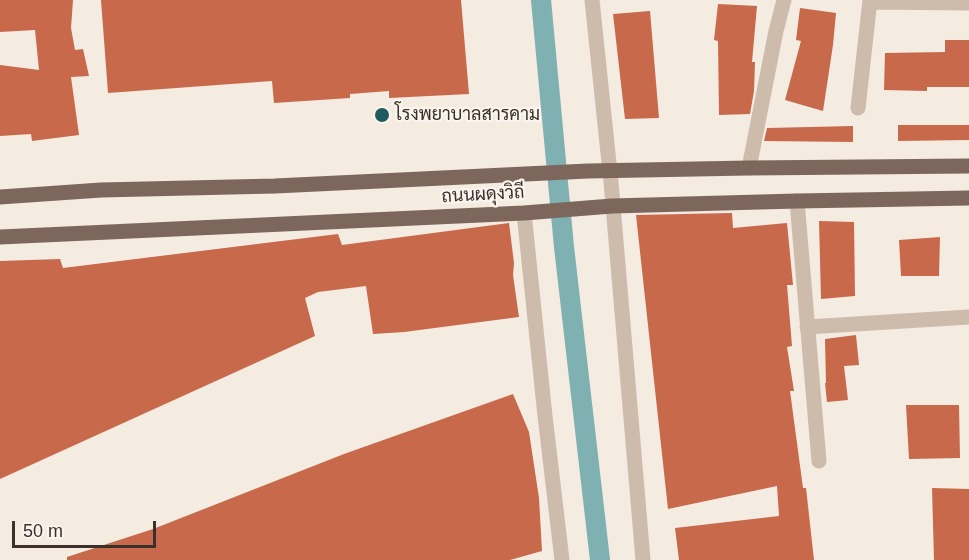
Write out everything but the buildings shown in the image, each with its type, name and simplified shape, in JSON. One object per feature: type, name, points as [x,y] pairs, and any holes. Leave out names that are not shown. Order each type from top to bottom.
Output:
[{"type":"main road","name":"ถนนผดุงวิถี","points":[[0,197],[101,190],[275,186],[588,171],[969,166]]},
{"type":"main road","name":"ถนนผดุงวิถี","points":[[0,237],[524,213],[612,206],[969,198]]},
{"type":"street","points":[[592,0],[643,560]]},
{"type":"street","points":[[749,168],[784,0]]},
{"type":"street","points":[[858,108],[870,1],[969,3]]},
{"type":"street","points":[[796,201],[819,460]]},
{"type":"street","points":[[524,213],[562,560]]},
{"type":"street","points":[[807,327],[969,317]]},
{"type":"waterway","points":[[541,0],[564,247],[600,560]]},
{"type":"place","name":"โรงพยาบาลสารคาม","points":[[382,115]]}]
